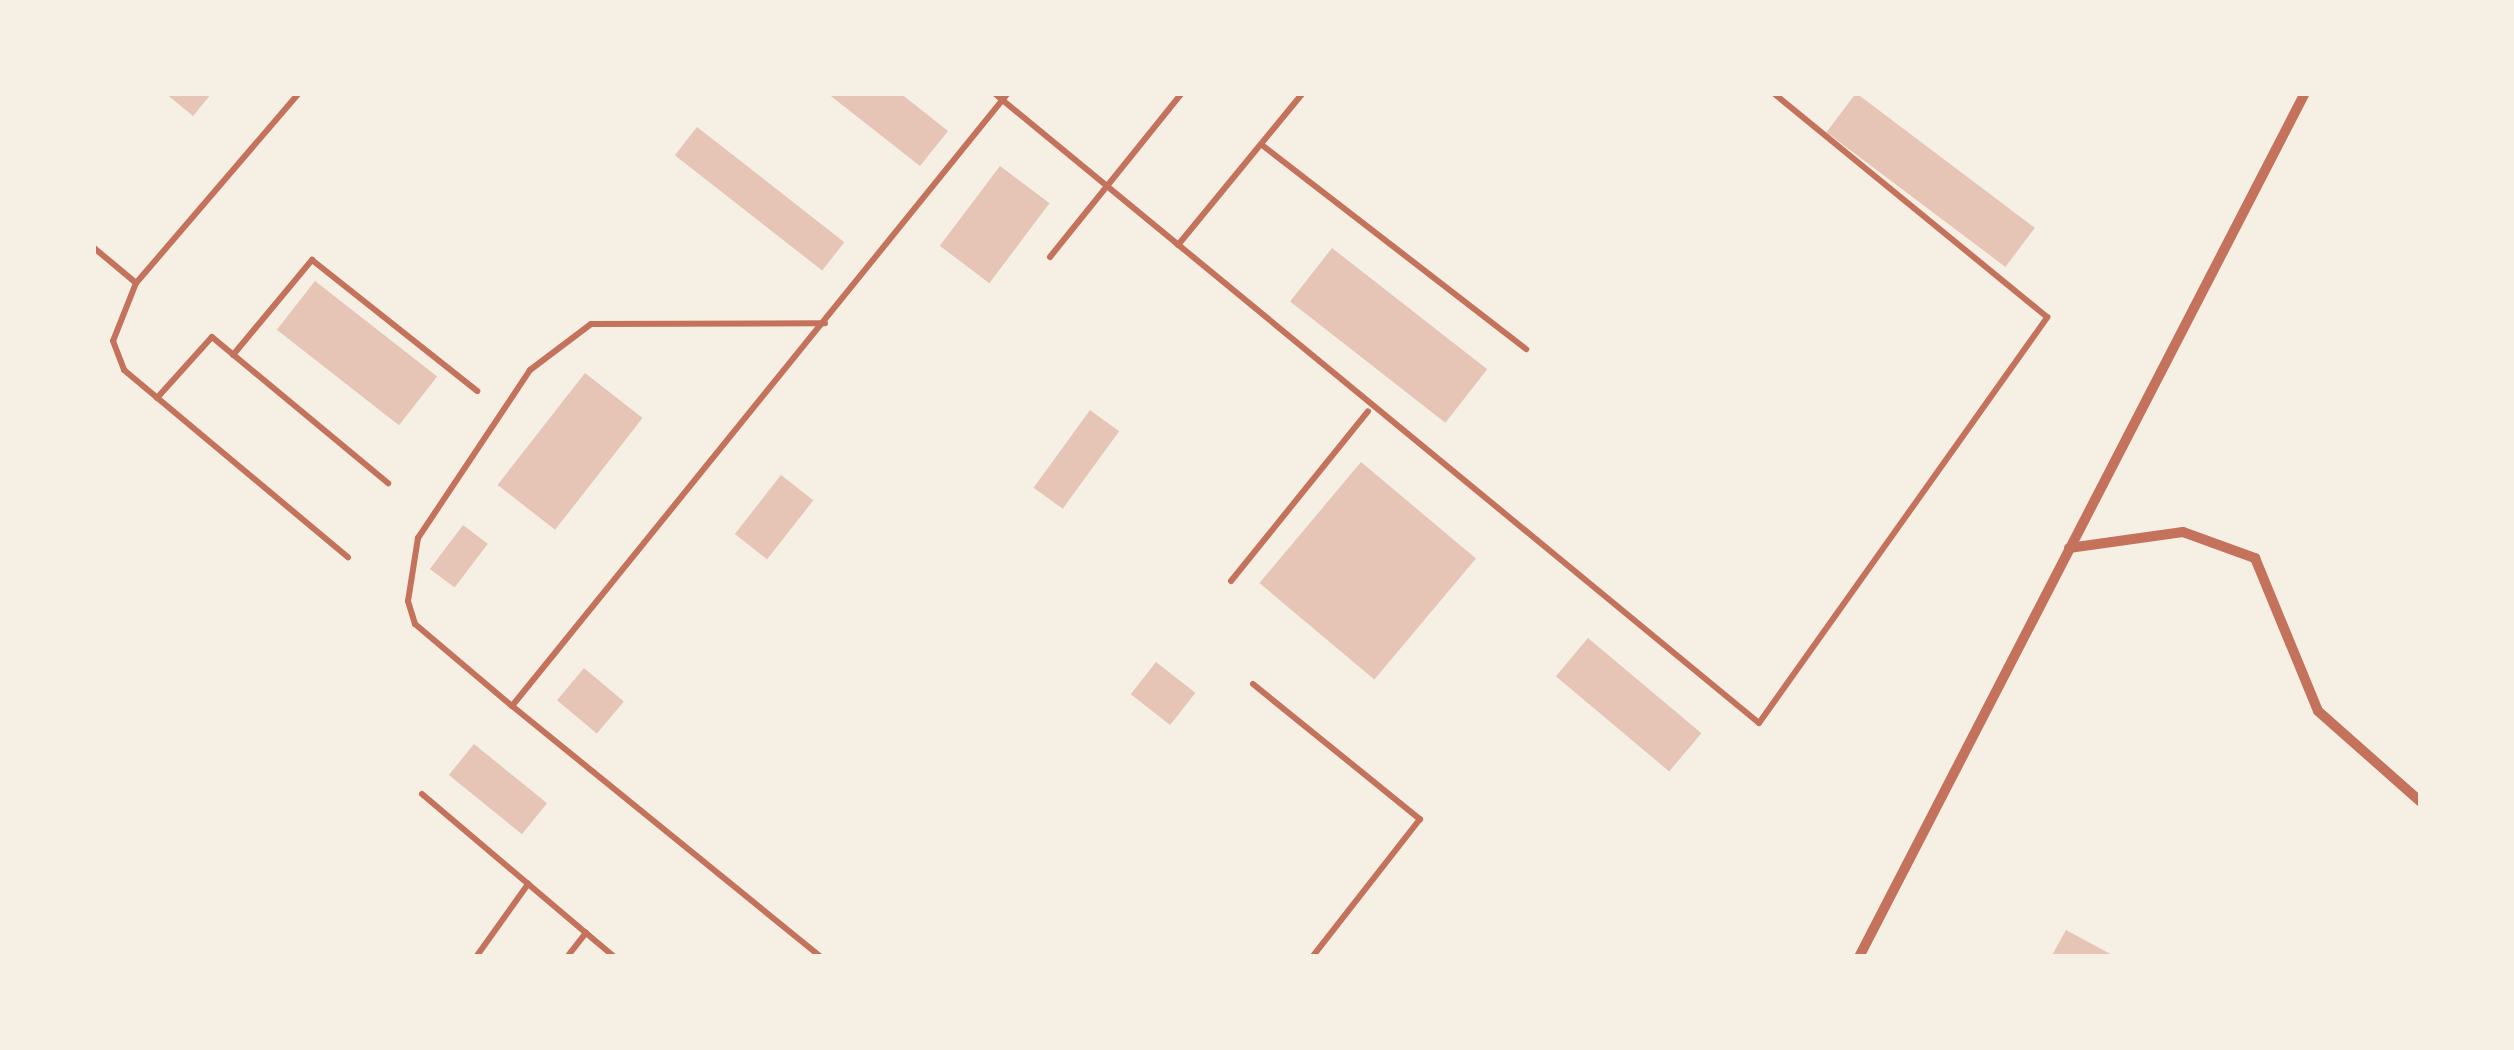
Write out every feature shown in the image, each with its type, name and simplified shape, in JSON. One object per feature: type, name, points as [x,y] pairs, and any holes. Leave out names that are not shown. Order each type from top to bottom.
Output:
[{"type":"street","points":[[1859,957],[2305,93]]},
{"type":"street","points":[[2068,548],[2182,532],[2255,558],[2318,711],[2421,802]]},
{"type":"lane","points":[[299,93],[136,283],[113,341],[124,370],[349,557]]},
{"type":"lane","points":[[994,93],[1005,97],[1369,410],[1759,723],[2047,317],[1773,93]]},
{"type":"lane","points":[[1050,257],[1182,93]]},
{"type":"lane","points":[[1178,245],[1303,93]]},
{"type":"lane","points":[[512,706],[827,323],[1005,97]]},
{"type":"lane","points":[[1262,145],[1526,349]]},
{"type":"lane","points":[[93,247],[136,283]]},
{"type":"lane","points":[[233,355],[312,260],[477,391]]},
{"type":"lane","points":[[821,957],[415,624],[408,601],[418,538],[530,370],[591,324],[827,323]]},
{"type":"lane","points":[[157,398],[212,338],[388,483]]},
{"type":"lane","points":[[1231,581],[1369,410]]},
{"type":"lane","points":[[1253,684],[1420,820],[1312,957]]},
{"type":"lane","points":[[422,794],[615,957]]},
{"type":"lane","points":[[476,957],[528,884]]},
{"type":"lane","points":[[567,957],[586,933]]},
{"type":"building","points":[[165,93],[212,93],[193,116]]},
{"type":"building","points":[[827,93],[900,93],[948,131],[920,166]]},
{"type":"building","points":[[1856,93],[2035,228],[2005,267],[1827,132]]},
{"type":"building","points":[[697,127],[844,242],[822,270],[675,155]]},
{"type":"building","points":[[1000,166],[1050,203],[989,283],[940,246]]},
{"type":"building","points":[[1332,248],[1487,369],[1445,423],[1290,302]]},
{"type":"building","points":[[315,281],[437,376],[399,425],[277,330]]},
{"type":"building","points":[[585,373],[643,418],[555,530],[498,485]]},
{"type":"building","points":[[1090,410],[1119,431],[1063,509],[1034,488]]},
{"type":"building","points":[[1361,462],[1476,558],[1374,679],[1259,583]]},
{"type":"building","points":[[781,475],[813,500],[767,559],[735,534]]},
{"type":"building","points":[[463,525],[488,544],[455,588],[430,569]]},
{"type":"building","points":[[1588,638],[1701,733],[1669,771],[1556,676]]},
{"type":"building","points":[[1156,662],[1195,693],[1170,725],[1131,694]]},
{"type":"building","points":[[584,668],[624,701],[597,734],[557,700]]},
{"type":"building","points":[[474,744],[547,803],[522,834],[449,775]]},
{"type":"building","points":[[2066,930],[2116,957],[2051,957]]}]
